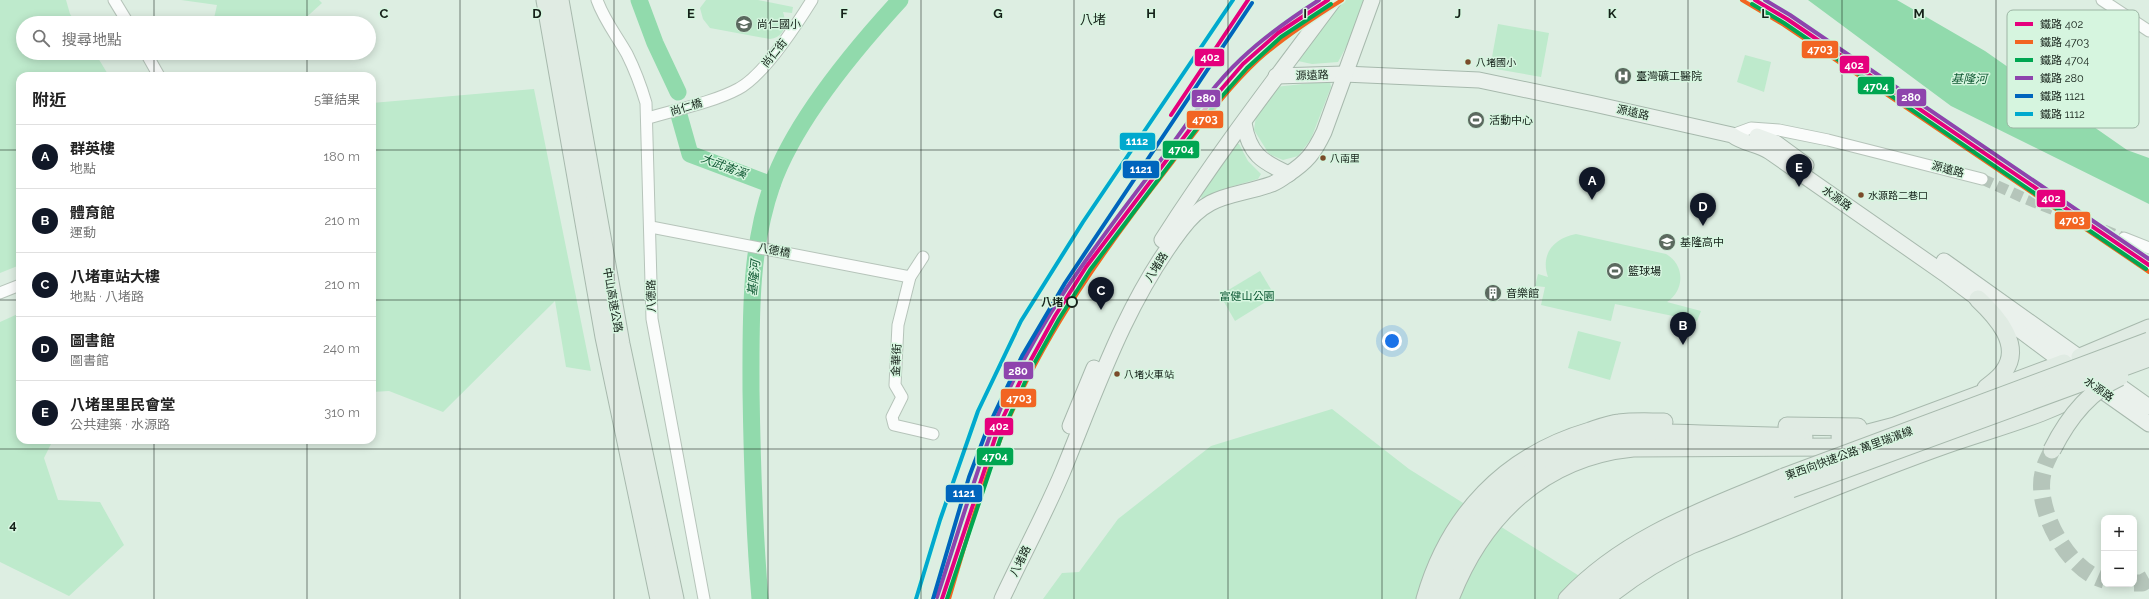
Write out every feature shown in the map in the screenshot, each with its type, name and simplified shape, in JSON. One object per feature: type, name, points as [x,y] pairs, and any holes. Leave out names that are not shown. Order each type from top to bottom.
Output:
[{"type":"highway","name":"中山高速公路","points":[[546,0],[604,337],[659,599]]},
{"type":"highway","name":"中山高速公路","points":[[560,0],[621,344],[676,599]]},
{"type":"highway","points":[[1967,399],[1986,388],[2000,376],[2007,366],[2010,355],[2010,342],[2004,330],[1978,298]]},
{"type":"highway","points":[[2080,357],[2149,328]]},
{"type":"highway","name":"東西向快速公路 萬里瑞濱線","points":[[1586,599],[1630,562],[1674,536],[1720,516],[1788,483],[2149,341]]},
{"type":"highway","name":"東西向快速公路 萬里瑞濱線","points":[[1567,599],[1610,560],[1640,540],[1683,519],[2149,358]]},
{"type":"highway","points":[[1438,599],[1451,566],[1472,530],[1498,498],[1529,472],[1580,446],[1615,436],[1652,433],[1853,438],[1894,426],[2064,363]]},
{"type":"highway","points":[[2052,450],[2066,424],[2094,394],[2117,378],[2149,364]]},
{"type":"highway","points":[[1450,599],[1457,581],[1479,541],[1512,502],[1540,480],[1573,464],[1608,451],[1634,448],[1836,448],[1936,440],[2095,386]]},
{"type":"highway","points":[[1605,599],[1630,578],[1661,559],[1691,545],[1945,445],[2046,411],[2074,399],[2095,386]]},
{"type":"highway","points":[[1424,599],[1430,582],[1453,534],[1484,492],[1522,461],[1568,438],[1618,423],[1639,422],[1894,426]]},
{"type":"main road","name":"八堵路","points":[[990,599],[1053,469],[1144,268],[1186,202],[1244,124],[1276,76],[1334,0]]},
{"type":"main road","name":"八堵路","points":[[1002,599],[1062,473],[1117,327],[1153,270],[1195,213],[1210,202],[1228,195],[1274,184],[1303,165],[1315,150],[1324,132],[1372,0]]},
{"type":"main road","name":"源遠路","points":[[1276,76],[1344,74],[1479,80],[1594,104],[1732,136]]},
{"type":"main road","points":[[1244,124],[1247,139],[1253,150],[1263,160],[1289,174]]},
{"type":"main road","name":"水源路","points":[[1732,136],[1744,133],[1755,135],[1776,144],[2149,407]]},
{"type":"main road","name":"水源路","points":[[1732,136],[1742,142],[1766,149],[1978,298],[2095,386],[2149,424]]},
{"type":"main road","points":[[2064,363],[2080,357],[2149,345]]},
{"type":"main road","points":[[2095,386],[2110,379],[2149,367]]},
{"type":"street","points":[[114,0],[124,16]]},
{"type":"street","name":"八德路","points":[[597,0],[640,81],[646,103],[648,118],[651,306],[654,335],[704,599]]},
{"type":"street","name":"尚仁街","points":[[725,95],[753,80],[796,27],[812,0]]},
{"type":"street","points":[[2102,0],[2118,10]]},
{"type":"street","points":[[2139,24],[2149,30]]},
{"type":"street","points":[[150,60],[157,72]]},
{"type":"street","name":"尚仁橋","points":[[648,118],[725,95]]},
{"type":"street","name":"源遠路","points":[[1732,136],[1751,128],[1779,130],[1828,140],[1982,179]]},
{"type":"street","name":"八德橋","points":[[650,227],[695,234],[910,276]]},
{"type":"street","points":[[2124,238],[2149,248]]},
{"type":"street","name":"金華街","points":[[923,257],[910,276],[898,325],[895,386],[902,397],[892,417],[894,425],[933,434]]},
{"type":"street","points":[[0,293],[16,287]]},
{"type":"green space","points":[[0,0],[66,0],[71,16],[16,16],[16,60],[99,60],[107,72],[16,72],[16,267],[0,273]]},
{"type":"green space","points":[[181,0],[319,0],[322,3],[308,16],[215,16],[217,5]]},
{"type":"green space","points":[[706,0],[758,0],[793,7],[792,13],[783,12],[785,25],[782,33],[775,38],[770,39],[710,28],[703,19],[700,8]]},
{"type":"green space","points":[[1341,0],[1365,0],[1352,36],[1338,62],[1312,64],[1298,61]]},
{"type":"green space","points":[[1498,24],[1549,33],[1541,77],[1490,68]]},
{"type":"green space","points":[[1745,55],[1771,62],[1764,92],[1737,82]]},
{"type":"green space","points":[[1330,81],[1331,87],[1311,139],[1298,156],[1283,160],[1269,154],[1254,130],[1256,116],[1275,87]]},
{"type":"green space","points":[[534,89],[591,371],[566,367],[555,301],[443,412],[389,391],[376,392],[376,103]]},
{"type":"green space","points":[[1234,144],[1239,144],[1248,161],[1261,174],[1258,179],[1226,188],[1202,199],[1200,193]]},
{"type":"green space","points":[[1576,234],[1666,254],[1677,264],[1680,278],[1680,284],[1677,291],[1667,302],[1701,311],[1697,321],[1615,304],[1611,321],[1541,305],[1545,287],[1535,286],[1538,274],[1548,277],[1546,261],[1551,248],[1561,239]]},
{"type":"green space","name":"富健山公園","points":[[1260,271],[1275,296],[1235,321],[1220,295]]},
{"type":"green space","points":[[16,315],[16,444],[51,444],[44,458],[58,500],[100,502],[124,545],[69,596],[0,562],[0,322]]},
{"type":"green space","points":[[1578,331],[1621,342],[1610,380],[1568,368]]},
{"type":"green space","points":[[1332,409],[1409,469],[1616,599],[1043,599],[1062,573],[1079,572],[1118,519],[1211,446]]},
{"type":"water","name":"基隆河","points":[[1808,0],[1897,0],[1985,51],[2007,66],[2007,128],[2095,128],[2127,150],[2149,158],[2149,204],[1951,106]]},
{"type":"waterway","name":"大武崙溪","points":[[639,0],[655,43],[678,92]]},
{"type":"waterway","name":"基隆河","points":[[760,599],[756,547],[753,468],[751,338],[755,261],[764,210],[782,161],[810,112],[846,63],[900,0]]},
{"type":"waterway","name":"大武崙溪","points":[[679,115],[690,154],[772,185]]},
{"type":"tunnel","points":[[1982,179],[2024,198],[2124,238]]},
{"type":"tunnel","points":[[2052,450],[2045,464],[2042,487],[2044,503],[2049,520],[2057,536],[2078,564],[2091,574],[2101,579]]},
{"type":"tunnel","points":[[2137,583],[2142,583],[2149,579]]},
{"type":"rail line","name":"1112","points":[[916,599],[940,520],[978,411],[1021,321],[1083,222],[1233,0]]},
{"type":"rail line","name":"402","points":[[1171,115],[1248,0]]},
{"type":"rail line","name":"280","points":[[937,597],[986,446],[1009,389],[1046,320],[1067,287],[1198,108],[1219,82],[1259,43],[1319,0]]},
{"type":"rail line","name":"402","points":[[942,599],[999,426],[1027,367],[1055,316],[1086,267],[1212,100],[1243,64],[1278,33],[1328,0]]},
{"type":"rail line","name":"4703","points":[[949,599],[982,491],[1005,428],[1021,392],[1039,358],[1079,291],[1147,195],[1234,84],[1278,43],[1342,0]]},
{"type":"rail line","name":"4703","points":[[1742,0],[1784,25],[2149,272]]},
{"type":"rail line","name":"402","points":[[1755,0],[1787,19],[2149,265]]},
{"type":"rail line","name":"280","points":[[1765,0],[1790,15],[2149,259]]},
{"type":"rail line","name":"1121","points":[[933,599],[969,477],[988,427],[1022,356],[1065,283],[1252,3]]},
{"type":"rail line","name":"4704","points":[[947,599],[1004,428],[1031,369],[1059,319],[1090,270],[1216,103],[1247,68],[1281,37],[1331,4]]},
{"type":"rail line","name":"4704","points":[[1752,4],[1784,23],[2146,269]]},
{"type":"place","name":"尚仁國小","points":[[744,24]]},
{"type":"place","name":"八堵國小","points":[[1468,62]]},
{"type":"place","name":"臺灣礦工醫院","points":[[1623,76]]},
{"type":"place","name":"活動中心","points":[[1476,120]]},
{"type":"place","name":"八南里","points":[[1323,158]]},
{"type":"place","name":"八堵里里民會堂","points":[[1799,187]]},
{"type":"place","name":"水源路二巷口","points":[[1861,195]]},
{"type":"place","name":"群英樓","points":[[1592,200]]},
{"type":"place","name":"圖書館","points":[[1703,226]]},
{"type":"place","name":"基隆高中","points":[[1667,242]]},
{"type":"place","name":"籃球場","points":[[1615,271]]},
{"type":"place","name":"音樂館","points":[[1493,293]]},
{"type":"place","name":"八堵","points":[[1072,302]]},
{"type":"place","name":"八堵車站大樓","points":[[1101,310]]},
{"type":"place","name":"體育館","points":[[1683,345]]},
{"type":"place","name":"八堵火車站","points":[[1117,374]]},
{"type":"district","name":"八堵","points":[[1093,19]]}]
